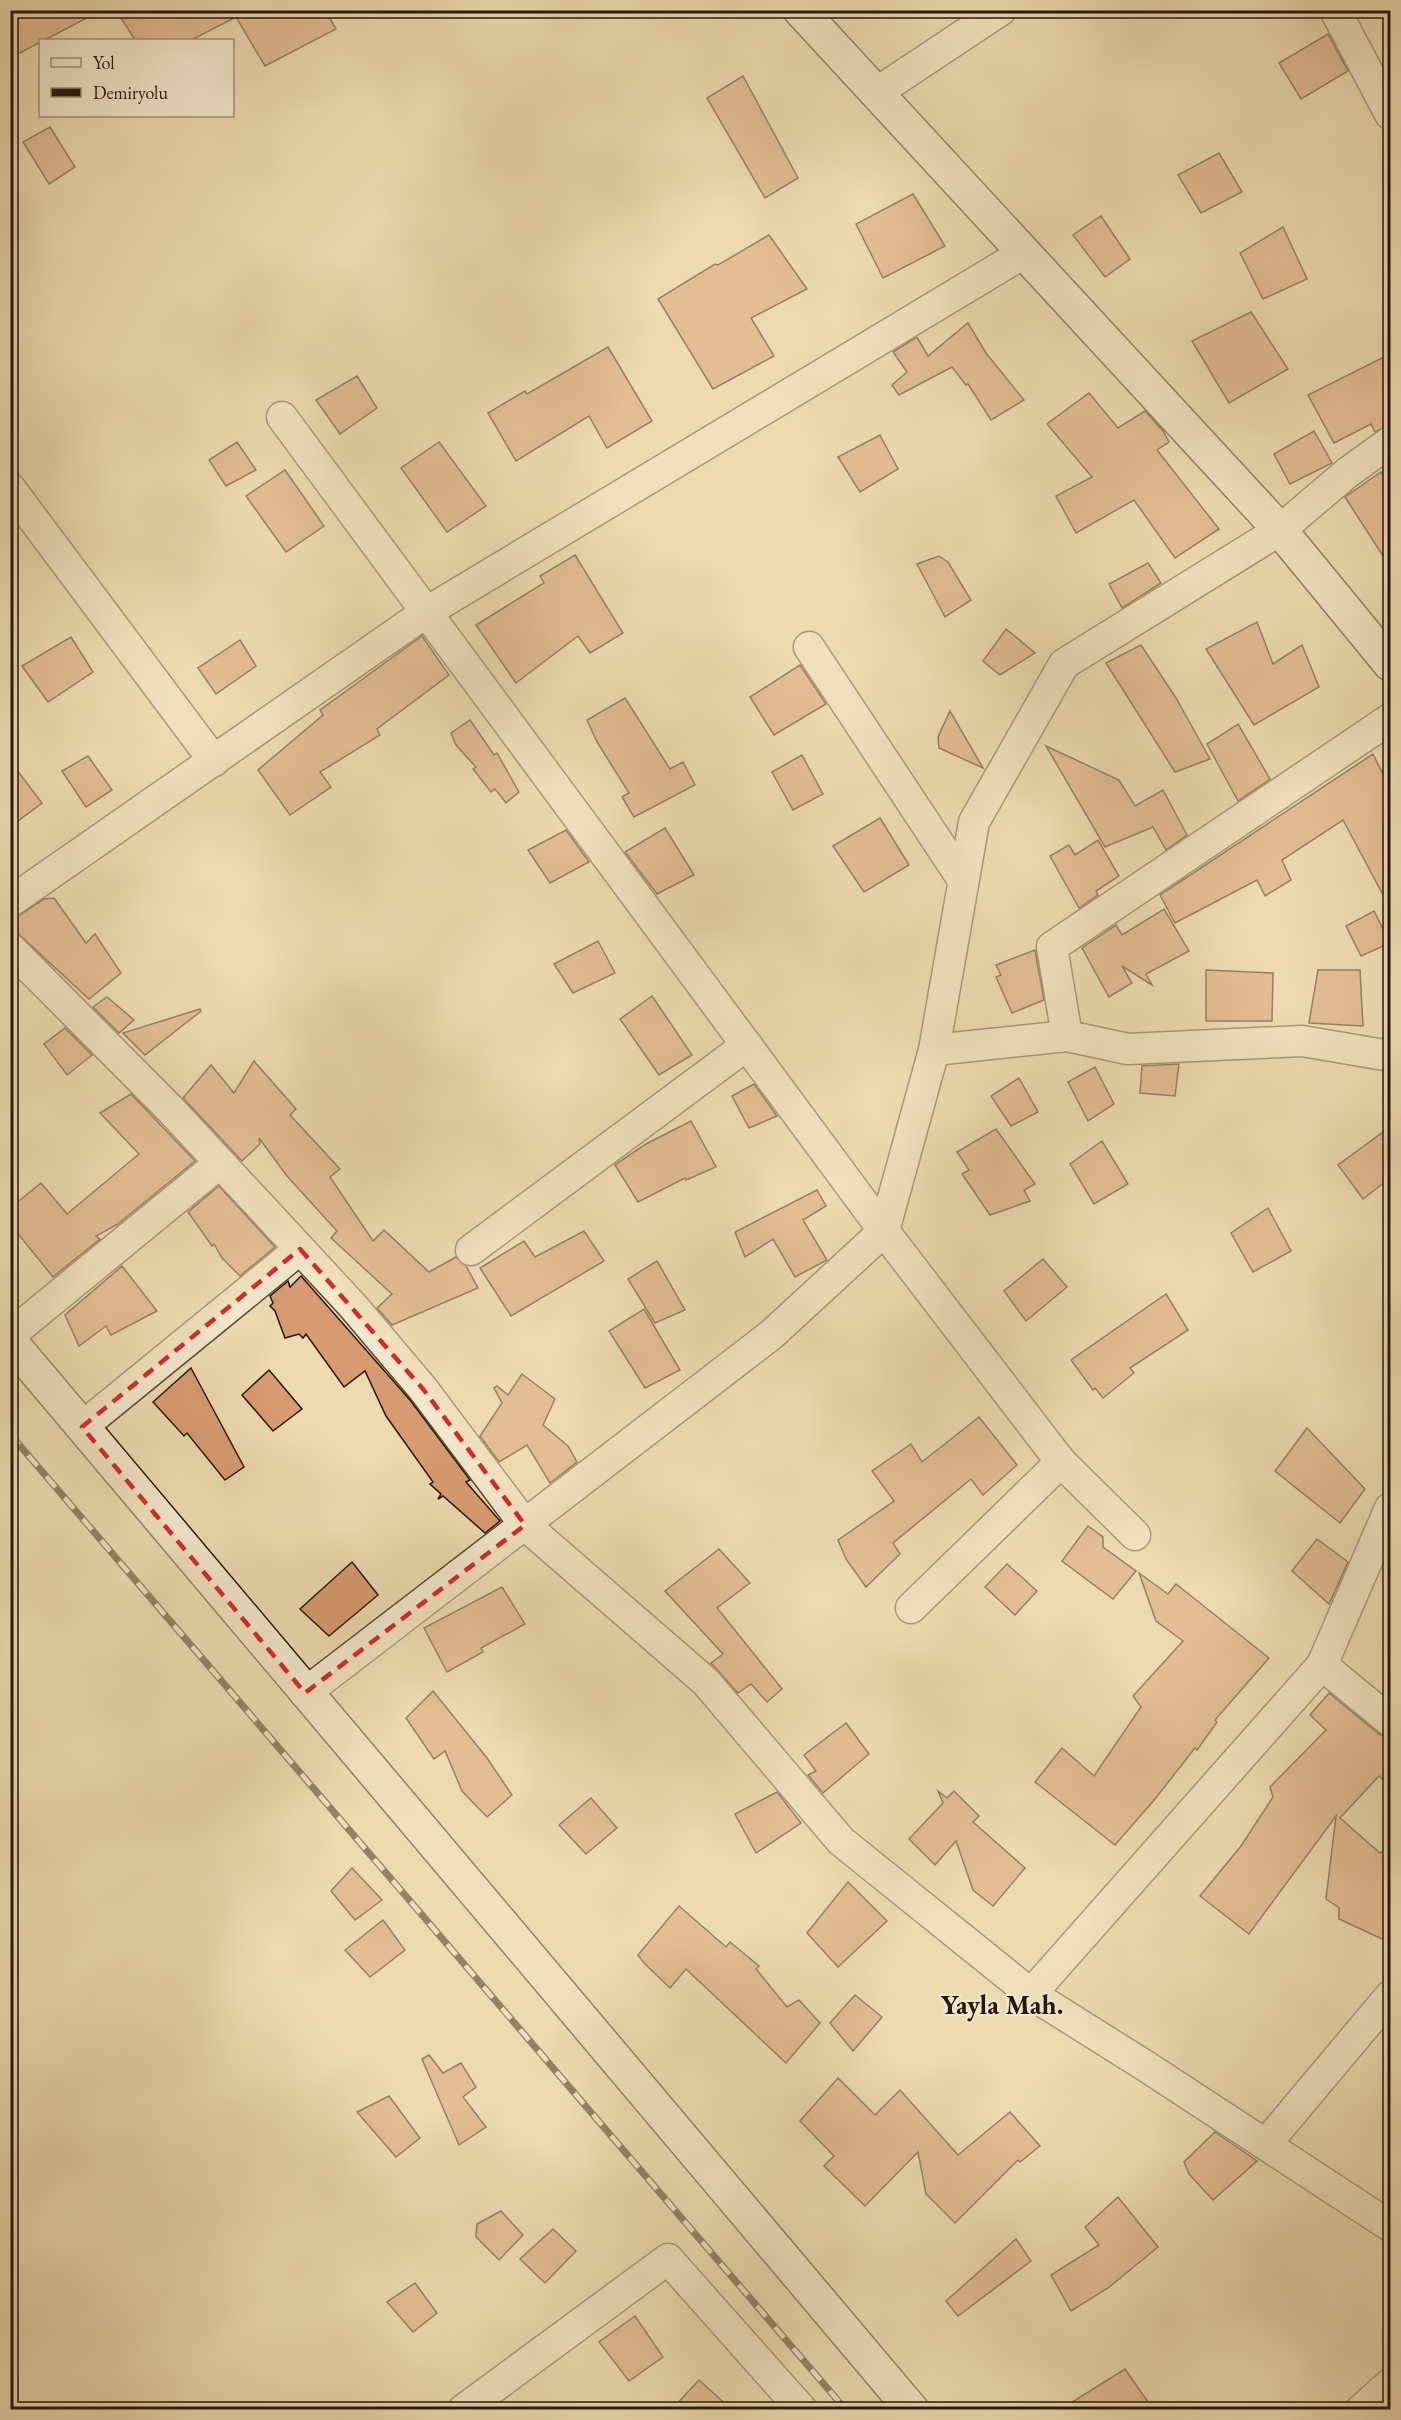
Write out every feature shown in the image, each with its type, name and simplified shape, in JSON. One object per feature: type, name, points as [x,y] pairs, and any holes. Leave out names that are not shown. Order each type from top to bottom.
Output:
[{"type":"street","points":[[800,10],[1280,530],[1390,664]]},
{"type":"street","points":[[876,93],[1001,10]]},
{"type":"street","points":[[1335,10],[1390,114]]},
{"type":"street","points":[[10,902],[425,613],[1024,253]]},
{"type":"street","points":[[282,417],[884,1231],[1061,1462],[1135,1534]]},
{"type":"street","points":[[305,1693],[771,1335],[884,1231],[934,1050],[974,822],[1064,664],[1280,530],[1347,473],[1390,442]]},
{"type":"street","points":[[10,488],[214,761]]},
{"type":"street","points":[[809,648],[963,880]]},
{"type":"street","points":[[1067,1036],[1052,947],[1390,719]]},
{"type":"street","points":[[10,948],[220,1163],[352,1305],[423,1389],[525,1525],[706,1682],[841,1841],[1031,1994],[1390,2226]]},
{"type":"street","points":[[934,1050],[1067,1036],[1128,1049],[1302,1041],[1390,1056]]},
{"type":"street","points":[[471,1250],[747,1045]]},
{"type":"street","points":[[10,1335],[220,1163]]},
{"type":"street","points":[[82,1427],[300,1249]]},
{"type":"street","points":[[10,1341],[912,2409]]},
{"type":"street","points":[[911,1608],[1061,1462]]},
{"type":"street","points":[[1031,1994],[1322,1665],[1390,1508]]},
{"type":"street","points":[[1322,1665],[1390,1721]]},
{"type":"street","points":[[1266,2144],[1390,1996]]},
{"type":"street","points":[[463,2409],[668,2259],[801,2409]]},
{"type":"street","points":[[1361,2409],[1390,2384]]},
{"type":"highlighted area","points":[[300,1249],[423,1389],[525,1525],[305,1693],[82,1427]]},
{"type":"building","points":[[10,10],[102,10],[46,39],[39,39],[39,43],[10,58]]},
{"type":"building","points":[[116,10],[325,10],[336,29],[265,66],[236,17],[193,39],[134,39]]},
{"type":"building","points":[[1328,34],[1348,71],[1301,99],[1279,63]]},
{"type":"building","points":[[743,76],[798,178],[765,198],[707,98]]},
{"type":"building","points":[[50,127],[75,167],[49,184],[23,142]]},
{"type":"building","points":[[1219,153],[1242,192],[1201,213],[1178,175]]},
{"type":"building","points":[[913,194],[945,246],[883,278],[856,224]]},
{"type":"building","points":[[1101,216],[1130,259],[1105,277],[1073,235]]},
{"type":"building","points":[[1283,227],[1307,279],[1263,299],[1240,253]]},
{"type":"building","points":[[769,235],[807,289],[751,318],[774,356],[713,389],[658,299],[715,264],[718,265]]},
{"type":"building","points":[[1251,312],[1288,369],[1229,403],[1192,341]]},
{"type":"building","points":[[968,323],[986,353],[1024,400],[991,420],[968,384],[966,385],[952,367],[899,395],[892,385],[907,372],[893,352],[917,337],[928,356]]},
{"type":"building","points":[[608,347],[652,421],[607,448],[589,416],[516,461],[488,413],[525,391],[527,394]]},
{"type":"building","points":[[1390,354],[1390,425],[1375,432],[1371,424],[1334,443],[1308,395]]},
{"type":"building","points":[[357,376],[377,408],[340,434],[316,400]]},
{"type":"building","points":[[1089,393],[1118,428],[1145,411],[1163,431],[1169,442],[1157,450],[1219,529],[1175,558],[1134,500],[1076,533],[1056,496],[1092,477],[1047,424]]},
{"type":"building","points":[[1314,431],[1332,463],[1290,484],[1274,454]]},
{"type":"building","points":[[880,435],[898,469],[860,492],[838,457]]},
{"type":"building","points":[[237,442],[256,470],[226,486],[209,460]]},
{"type":"building","points":[[439,442],[486,506],[447,532],[401,468]]},
{"type":"building","points":[[285,470],[324,526],[286,552],[246,496]]},
{"type":"building","points":[[1381,472],[1390,486],[1390,567],[1345,497]]},
{"type":"building","points":[[575,555],[623,633],[590,653],[578,636],[516,683],[476,625],[544,583],[540,576]]},
{"type":"building","points":[[939,556],[948,562],[971,600],[945,617],[917,564]]},
{"type":"building","points":[[1148,563],[1161,583],[1122,608],[1109,584]]},
{"type":"building","points":[[1257,622],[1273,664],[1302,645],[1319,687],[1254,725],[1206,649]]},
{"type":"building","points":[[1006,629],[1035,653],[1000,675],[983,661]]},
{"type":"building","points":[[422,636],[449,675],[377,729],[380,735],[320,772],[331,787],[290,815],[258,770],[323,715],[320,710]]},
{"type":"building","points":[[71,637],[93,672],[48,702],[22,666]]},
{"type":"building","points":[[240,640],[256,666],[216,694],[198,668]]},
{"type":"building","points":[[1141,645],[1176,698],[1210,759],[1175,772],[1106,663]]},
{"type":"building","points":[[800,665],[826,704],[774,735],[750,697]]},
{"type":"building","points":[[625,698],[670,769],[683,762],[695,785],[634,817],[622,797],[629,793],[597,742],[587,720]]},
{"type":"building","points":[[950,711],[983,768],[939,748],[938,737]]},
{"type":"building","points":[[470,720],[494,755],[497,753],[519,792],[506,803],[495,789],[491,792],[473,769],[476,767],[456,745],[451,733]]},
{"type":"building","points":[[1238,724],[1270,779],[1238,801],[1207,744]]},
{"type":"building","points":[[1046,746],[1119,780],[1135,806],[1163,790],[1187,835],[1166,850],[1153,827],[1105,847]]},
{"type":"building","points":[[1373,754],[1390,788],[1390,908],[1343,820],[1282,860],[1291,880],[1265,896],[1257,880],[1175,923],[1160,895]]},
{"type":"building","points":[[802,755],[823,794],[793,810],[772,772]]},
{"type":"building","points":[[88,756],[112,790],[86,807],[62,771]]},
{"type":"building","points":[[10,761],[42,803],[10,827]]},
{"type":"building","points":[[880,818],[909,865],[864,892],[833,846]]},
{"type":"building","points":[[665,828],[694,875],[657,894],[625,852]]},
{"type":"building","points":[[566,830],[589,862],[550,883],[528,850]]},
{"type":"building","points":[[1098,840],[1119,876],[1096,891],[1098,895],[1079,908],[1050,856],[1069,845],[1075,855]]},
{"type":"building","points":[[54,898],[86,943],[95,934],[121,973],[89,999],[10,926],[15,918],[44,899]]},
{"type":"building","points":[[1164,909],[1189,951],[1146,974],[1152,985],[1122,966],[1132,983],[1109,997],[1082,948],[1116,925],[1122,935]]},
{"type":"building","points":[[1374,911],[1390,943],[1361,956],[1346,926]]},
{"type":"building","points":[[598,941],[615,973],[573,993],[554,964]]},
{"type":"building","points":[[1035,950],[1044,1000],[1012,1013],[996,977],[1001,975],[996,965]]},
{"type":"building","points":[[1206,970],[1273,973],[1272,1021],[1206,1021]]},
{"type":"building","points":[[1318,970],[1360,970],[1363,1026],[1309,1023]]},
{"type":"building","points":[[652,996],[692,1055],[659,1075],[620,1019]]},
{"type":"building","points":[[107,997],[134,1020],[119,1033],[93,1007]]},
{"type":"building","points":[[200,1009],[201,1011],[145,1055],[123,1033]]},
{"type":"building","points":[[65,1028],[92,1055],[67,1075],[44,1044]]},
{"type":"building","points":[[254,1061],[296,1109],[290,1115],[340,1169],[330,1177],[373,1241],[384,1230],[429,1272],[456,1257],[466,1266],[478,1288],[392,1325],[377,1308],[392,1294],[331,1238],[337,1231],[287,1176],[259,1138],[260,1144],[242,1161],[183,1098],[211,1065],[234,1093]]},
{"type":"building","points":[[1179,1064],[1175,1096],[1140,1093],[1142,1066]]},
{"type":"building","points":[[1095,1067],[1114,1104],[1088,1121],[1068,1082]]},
{"type":"building","points":[[1019,1078],[1038,1112],[1011,1126],[991,1096]]},
{"type":"building","points":[[754,1084],[777,1116],[749,1128],[732,1096]]},
{"type":"building","points":[[131,1094],[195,1161],[118,1224],[96,1236],[100,1239],[53,1277],[10,1224],[10,1208],[41,1183],[67,1214],[139,1154],[100,1113]]},
{"type":"building","points":[[691,1121],[716,1167],[686,1180],[685,1178],[638,1202],[615,1165],[646,1144]]},
{"type":"building","points":[[1390,1127],[1390,1178],[1363,1199],[1338,1165]]},
{"type":"building","points":[[996,1129],[1035,1184],[1024,1190],[1030,1201],[990,1215],[962,1174],[969,1170],[957,1152]]},
{"type":"building","points":[[1102,1141],[1128,1184],[1094,1204],[1070,1164]]},
{"type":"building","points":[[219,1186],[275,1247],[240,1276],[222,1258],[214,1244],[212,1246],[188,1212]]},
{"type":"building","points":[[817,1190],[826,1206],[803,1220],[827,1260],[795,1277],[773,1239],[745,1257],[735,1232]]},
{"type":"building","points":[[1268,1208],[1291,1251],[1253,1272],[1231,1233]]},
{"type":"building","points":[[584,1231],[604,1261],[511,1316],[480,1268],[524,1241],[535,1257]]},
{"type":"building","points":[[1043,1259],[1067,1287],[1026,1321],[1004,1291]]},
{"type":"building","points":[[657,1261],[685,1310],[655,1323],[628,1279]]},
{"type":"building","points":[[122,1266],[157,1311],[111,1335],[106,1326],[79,1346],[65,1315]]},
{"type":"building","points":[[301,1276],[410,1400],[470,1480],[466,1482],[500,1521],[485,1533],[443,1496],[438,1499],[441,1494],[430,1484],[433,1482],[386,1416],[365,1371],[344,1387],[306,1334],[303,1338],[299,1334],[285,1338],[275,1311],[270,1306],[273,1303],[270,1296],[288,1281],[290,1287]]},
{"type":"building","points":[[1166,1294],[1188,1330],[1130,1368],[1134,1373],[1103,1398],[1095,1388],[1093,1390],[1071,1360]]},
{"type":"building","points":[[644,1309],[680,1370],[645,1388],[609,1331]]},
{"type":"building","points":[[191,1368],[244,1467],[225,1480],[187,1433],[184,1436],[153,1402]]},
{"type":"building","points":[[269,1370],[302,1409],[273,1431],[242,1395]]},
{"type":"building","points":[[522,1374],[555,1399],[543,1425],[568,1446],[577,1462],[550,1483],[527,1445],[499,1462],[480,1436],[502,1403],[494,1388],[497,1386],[508,1395]]},
{"type":"building","points":[[979,1417],[1017,1465],[983,1495],[971,1479],[893,1543],[900,1554],[866,1587],[846,1559],[838,1540],[894,1501],[872,1471],[911,1444],[922,1462]]},
{"type":"building","points":[[1307,1428],[1365,1489],[1340,1523],[1275,1471]]},
{"type":"building","points":[[1088,1526],[1103,1537],[1103,1547],[1136,1571],[1113,1599],[1062,1561]]},
{"type":"building","points":[[1317,1539],[1348,1562],[1329,1604],[1292,1571]]},
{"type":"building","points":[[719,1549],[750,1583],[717,1608],[782,1689],[767,1702],[751,1684],[738,1693],[711,1663],[723,1654],[665,1591]]},
{"type":"building","points":[[352,1562],[378,1595],[329,1636],[300,1609]]},
{"type":"building","points":[[1007,1564],[1037,1591],[1015,1615],[985,1587]]},
{"type":"building","points":[[1139,1573],[1168,1594],[1176,1584],[1269,1658],[1215,1720],[1217,1722],[1197,1750],[1195,1748],[1115,1845],[1035,1782],[1062,1748],[1094,1776],[1141,1707],[1133,1696],[1183,1641],[1156,1621]]},
{"type":"building","points":[[502,1587],[525,1624],[481,1648],[483,1652],[447,1672],[424,1628]]},
{"type":"building","points":[[433,1691],[487,1758],[512,1795],[487,1817],[462,1791],[445,1751],[434,1759],[406,1718]]},
{"type":"building","points":[[1329,1693],[1379,1734],[1390,1738],[1390,1786],[1379,1776],[1340,1818],[1380,1853],[1390,1848],[1390,1928],[1382,1939],[1339,1919],[1339,1908],[1326,1899],[1336,1816],[1249,1934],[1200,1896],[1241,1846],[1273,1797],[1270,1787],[1326,1730],[1310,1715]]},
{"type":"building","points":[[846,1723],[869,1754],[823,1793],[808,1775],[816,1771],[804,1755]]},
{"type":"building","points":[[938,1791],[947,1798],[954,1791],[979,1816],[973,1822],[1025,1868],[993,1906],[973,1890],[956,1841],[935,1865],[909,1839],[943,1803]]},
{"type":"building","points":[[777,1792],[801,1823],[756,1853],[735,1814]]},
{"type":"building","points":[[591,1798],[617,1828],[586,1854],[559,1825]]},
{"type":"building","points":[[352,1868],[382,1900],[355,1920],[331,1891]]},
{"type":"building","points":[[848,1882],[887,1921],[838,1967],[807,1933]]},
{"type":"building","points":[[679,1906],[726,1947],[730,1942],[759,1966],[756,1969],[787,2007],[799,2000],[820,2023],[786,2063],[686,1969],[670,1988],[638,1955]]},
{"type":"building","points":[[383,1920],[405,1950],[370,1977],[345,1950]]},
{"type":"building","points":[[855,1995],[882,2017],[853,2051],[830,2023]]},
{"type":"building","points":[[429,2055],[443,2073],[461,2063],[476,2087],[463,2097],[486,2127],[459,2145],[422,2059]]},
{"type":"building","points":[[838,2078],[875,2115],[900,2090],[958,2155],[1010,2112],[1040,2146],[1020,2162],[1018,2160],[955,2223],[926,2194],[918,2152],[865,2206],[824,2166],[834,2156],[800,2121]]},
{"type":"building","points":[[389,2096],[420,2138],[396,2157],[357,2112]]},
{"type":"building","points":[[1215,2132],[1257,2161],[1213,2200],[1189,2174],[1184,2162]]},
{"type":"building","points":[[1118,2197],[1158,2247],[1108,2288],[1071,2311],[1051,2275],[1099,2245],[1085,2227]]},
{"type":"building","points":[[501,2211],[523,2235],[499,2260],[476,2237],[477,2224]]},
{"type":"building","points":[[553,2229],[576,2251],[545,2283],[520,2259]]},
{"type":"building","points":[[1016,2239],[1031,2261],[958,2316],[946,2301]]},
{"type":"building","points":[[415,2283],[437,2313],[413,2332],[387,2302]]},
{"type":"building","points":[[635,2316],[663,2357],[629,2381],[599,2342]]},
{"type":"building","points":[[1125,2369],[1153,2409],[1061,2409]]},
{"type":"building","points":[[699,2380],[731,2409],[672,2409]]},
{"type":"railway","points":[[10,1434],[846,2410]]},
{"type":"district","name":"Yayla Mah.","points":[[1002,2005]]}]
